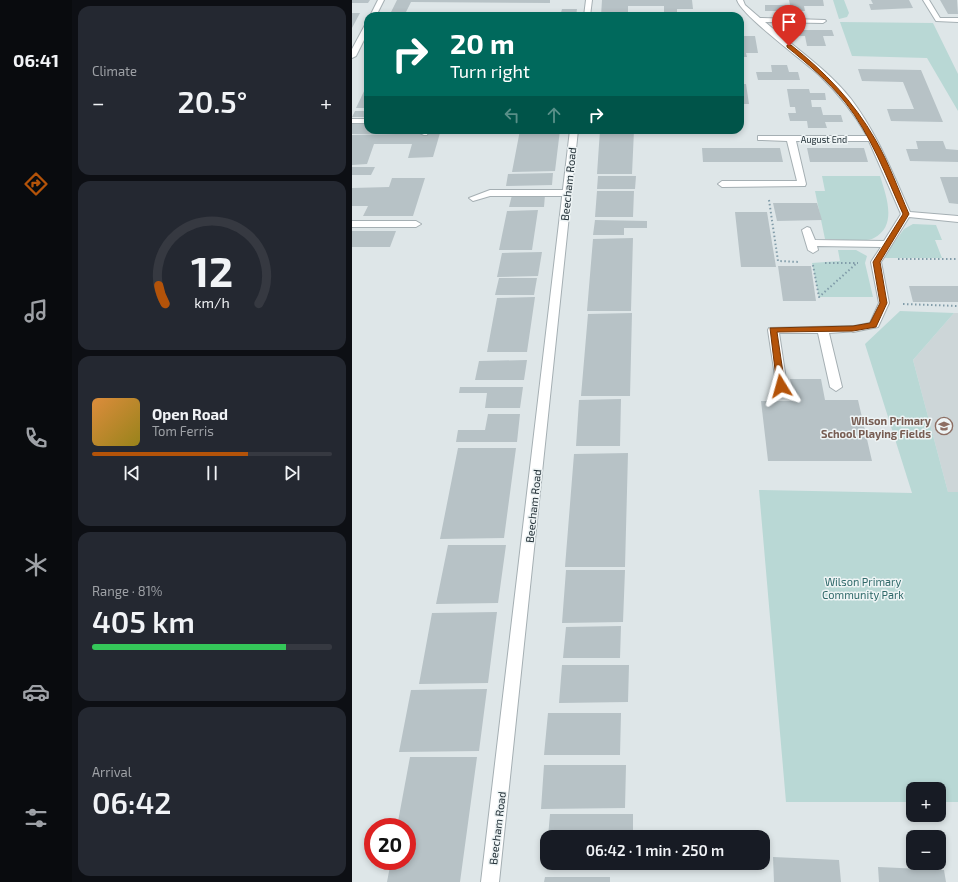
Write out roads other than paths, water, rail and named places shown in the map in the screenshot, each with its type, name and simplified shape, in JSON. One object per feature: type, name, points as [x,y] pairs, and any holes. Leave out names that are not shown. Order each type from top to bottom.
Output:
[{"type":"street","points":[[374,12],[381,0]]},
{"type":"street","points":[[588,12],[589,0]]},
{"type":"street","points":[[740,0],[742,6],[810,63],[847,101],[872,139],[906,214]]},
{"type":"street","points":[[926,0],[938,20],[958,20]]},
{"type":"street","points":[[757,20],[823,21]]},
{"type":"street","points":[[352,56],[364,33]]},
{"type":"street","points":[[352,121],[364,121]]},
{"type":"street","name":"Beecham Road","points":[[490,882],[574,134]]},
{"type":"street","name":"August End","points":[[760,138],[872,139]]},
{"type":"street","name":"August End","points":[[722,184],[802,184],[791,139]]},
{"type":"street","points":[[473,198],[490,193],[567,193]]},
{"type":"street","points":[[906,214],[958,219]]},
{"type":"street","points":[[781,386],[773,330],[853,329],[874,325],[884,303],[876,262],[906,214]]},
{"type":"street","points":[[352,224],[416,224]]},
{"type":"street","points":[[807,230],[812,246],[888,244]]},
{"type":"street","points":[[823,330],[836,387]]},
{"type":"place","name":"Wilson Primary School Playing Fields","points":[[944,426]]},
{"type":"park label","name":"Wilson Primary Community Park","points":[[863,587]]}]
